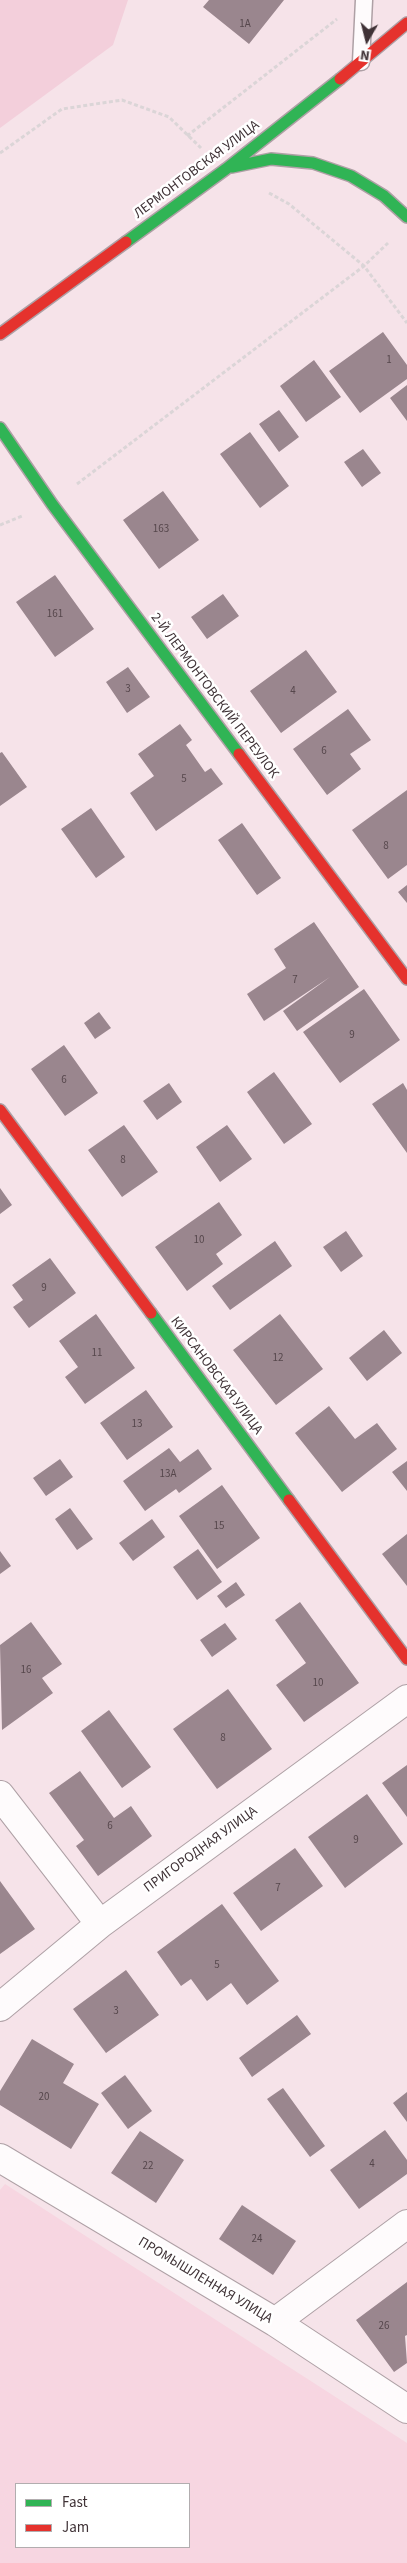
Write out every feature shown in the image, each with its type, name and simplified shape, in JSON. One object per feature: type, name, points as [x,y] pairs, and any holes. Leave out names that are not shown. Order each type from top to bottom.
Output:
[{"type":"street","name":"ЛЕРМОНТОВСКАЯ УЛИЦА","points":[[0,334],[226,169],[407,23]]},
{"type":"street","points":[[226,169],[271,159],[313,163],[351,176],[384,196],[407,217]]},
{"type":"street","name":"2-Й ЛЕРМОНТОВСКИЙ ПЕРЕУЛОК","points":[[0,428],[52,504],[407,979]]},
{"type":"street","name":"КИРСАНОВСКАЯ УЛИЦА","points":[[0,1110],[407,1659]]},
{"type":"street","name":"ПРИГОРОДНАЯ УЛИЦА","points":[[0,2007],[100,1924],[407,1699]]},
{"type":"street","points":[[0,1795],[100,1924]]},
{"type":"street","name":"ПРОМЫШЛЕННАЯ УЛИЦА","points":[[0,2158],[275,2322],[407,2409]]},
{"type":"street","points":[[275,2322],[407,2224]]},
{"type":"lane","points":[[361,62],[364,0]]},
{"type":"path","points":[[187,136],[338,18]]},
{"type":"path","points":[[0,525],[52,504],[364,266],[393,239]]},
{"type":"shaded area","points":[[0,0],[128,0],[113,45],[0,128]]},
{"type":"shaded area","points":[[5,2184],[407,2443],[407,2563],[0,2563],[0,2190]]},
{"type":"building","points":[[209,0],[284,0],[249,44],[203,7]]},
{"type":"building","points":[[383,332],[407,365],[407,379],[360,413],[329,371]]},
{"type":"building","points":[[314,360],[341,397],[306,422],[280,386]]},
{"type":"building","points":[[407,385],[407,421],[390,398]]},
{"type":"building","points":[[279,410],[299,437],[279,452],[259,424]]},
{"type":"building","points":[[250,432],[289,486],[260,508],[220,454]]},
{"type":"building","points":[[363,449],[381,473],[362,487],[344,462]]},
{"type":"building","points":[[163,491],[199,540],[159,569],[123,520]]},
{"type":"building","points":[[55,575],[94,629],[55,657],[16,602]]},
{"type":"building","points":[[223,594],[239,616],[207,639],[191,617]]},
{"type":"building","points":[[306,650],[337,692],[281,733],[250,691]]},
{"type":"building","points":[[128,667],[150,697],[127,713],[106,682]]},
{"type":"building","points":[[348,709],[371,740],[350,754],[361,769],[327,795],[293,749]]},
{"type":"building","points":[[180,724],[192,740],[186,745],[205,772],[211,768],[223,784],[156,831],[130,793],[154,776],[138,754]]},
{"type":"building","points":[[2,752],[27,787],[0,806],[0,753]]},
{"type":"building","points":[[407,790],[407,865],[388,879],[352,830]]},
{"type":"building","points":[[91,808],[125,857],[96,878],[61,829]]},
{"type":"building","points":[[242,823],[281,878],[257,895],[218,840]]},
{"type":"building","points":[[407,885],[407,903],[398,892]]},
{"type":"building","points":[[314,922],[359,987],[297,1031],[283,1011],[330,977],[264,1021],[247,994],[286,968],[274,949]]},
{"type":"building","points":[[364,989],[400,1040],[340,1083],[303,1032]]},
{"type":"building","points":[[99,1012],[111,1028],[95,1039],[84,1023]]},
{"type":"building","points":[[64,1045],[98,1093],[65,1116],[31,1069]]},
{"type":"building","points":[[274,1072],[312,1124],[284,1144],[247,1092]]},
{"type":"building","points":[[169,1083],[182,1102],[157,1120],[143,1101]]},
{"type":"building","points":[[403,1083],[407,1090],[407,1153],[372,1104]]},
{"type":"building","points":[[124,1125],[158,1172],[122,1197],[88,1150]]},
{"type":"building","points":[[227,1125],[252,1159],[220,1182],[196,1147]]},
{"type":"building","points":[[0,1188],[12,1205],[0,1214]]},
{"type":"building","points":[[219,1202],[242,1235],[216,1254],[223,1264],[187,1291],[155,1247]]},
{"type":"building","points":[[346,1231],[363,1256],[341,1272],[323,1247]]},
{"type":"building","points":[[275,1241],[292,1266],[230,1310],[212,1286]]},
{"type":"building","points":[[50,1258],[76,1293],[29,1328],[13,1307],[23,1300],[12,1285]]},
{"type":"building","points":[[96,1314],[135,1368],[85,1404],[65,1377],[78,1367],[59,1341]]},
{"type":"building","points":[[280,1314],[323,1369],[276,1405],[233,1350]]},
{"type":"building","points":[[384,1330],[402,1353],[367,1381],[349,1358]]},
{"type":"building","points":[[146,1390],[173,1427],[127,1460],[100,1423]]},
{"type":"building","points":[[329,1406],[355,1439],[377,1423],[397,1449],[342,1492],[295,1433]]},
{"type":"building","points":[[169,1448],[180,1462],[198,1449],[212,1469],[179,1493],[176,1489],[145,1511],[123,1481]]},
{"type":"building","points":[[60,1459],[73,1477],[46,1496],[33,1478]]},
{"type":"building","points":[[407,1461],[407,1491],[392,1472]]},
{"type":"building","points":[[222,1485],[260,1538],[217,1569],[179,1516]]},
{"type":"building","points":[[70,1508],[93,1539],[77,1550],[55,1519]]},
{"type":"building","points":[[152,1519],[165,1537],[133,1561],[119,1543]]},
{"type":"building","points":[[407,1534],[407,1586],[382,1554]]},
{"type":"building","points":[[198,1549],[222,1582],[197,1600],[173,1567]]},
{"type":"building","points":[[0,1551],[11,1566],[0,1574]]},
{"type":"building","points":[[236,1582],[245,1595],[226,1608],[217,1596]]},
{"type":"building","points":[[300,1602],[359,1683],[304,1722],[276,1685],[306,1663],[275,1620]]},
{"type":"building","points":[[31,1622],[62,1664],[42,1678],[53,1693],[2,1730],[0,1645]]},
{"type":"building","points":[[225,1623],[237,1639],[212,1657],[200,1640]]},
{"type":"building","points":[[228,1689],[272,1749],[217,1789],[173,1729]]},
{"type":"building","points":[[109,1710],[151,1767],[122,1788],[81,1731]]},
{"type":"building","points":[[407,1765],[407,1817],[382,1783]]},
{"type":"building","points":[[80,1771],[114,1818],[131,1806],[152,1836],[98,1876],[76,1846],[84,1840],[49,1793]]},
{"type":"building","points":[[367,1794],[403,1844],[345,1888],[308,1837]]},
{"type":"building","points":[[295,1848],[323,1886],[261,1931],[233,1893]]},
{"type":"building","points":[[0,1881],[35,1929],[0,1954]]},
{"type":"building","points":[[222,1904],[279,1981],[247,2005],[231,1983],[207,2001],[191,1979],[181,1986],[157,1952]]},
{"type":"building","points":[[126,1970],[159,2015],[106,2053],[73,2009]]},
{"type":"building","points":[[297,2015],[311,2034],[252,2077],[239,2058]]},
{"type":"building","points":[[32,2039],[74,2064],[63,2083],[99,2104],[71,2149],[0,2105],[0,2091]]},
{"type":"building","points":[[125,2075],[152,2111],[128,2129],[101,2093]]},
{"type":"building","points":[[283,2088],[325,2146],[310,2157],[267,2099]]},
{"type":"building","points":[[407,2092],[407,2122],[393,2103]]},
{"type":"building","points":[[385,2130],[407,2160],[407,2174],[359,2209],[330,2170]]},
{"type":"building","points":[[140,2131],[184,2160],[156,2203],[111,2173]]},
{"type":"building","points":[[242,2205],[296,2241],[273,2275],[219,2239]]},
{"type":"building","points":[[407,2282],[407,2335],[405,2336],[407,2363],[394,2372],[356,2320]]},
{"type":"traffic: fast","points":[[126,242],[226,169],[340,79]]},
{"type":"traffic: fast","points":[[232,167],[271,159],[313,163],[351,176],[384,196],[407,217]]},
{"type":"traffic: fast","points":[[0,428],[52,504],[239,754]]},
{"type":"traffic: fast","points":[[151,1313],[289,1500]]},
{"type":"traffic: jam","points":[[340,79],[407,23]]},
{"type":"traffic: jam","points":[[0,334],[126,242]]},
{"type":"traffic: jam","points":[[239,754],[407,979]]},
{"type":"traffic: jam","points":[[0,1110],[151,1313]]},
{"type":"traffic: jam","points":[[289,1500],[407,1659]]}]
